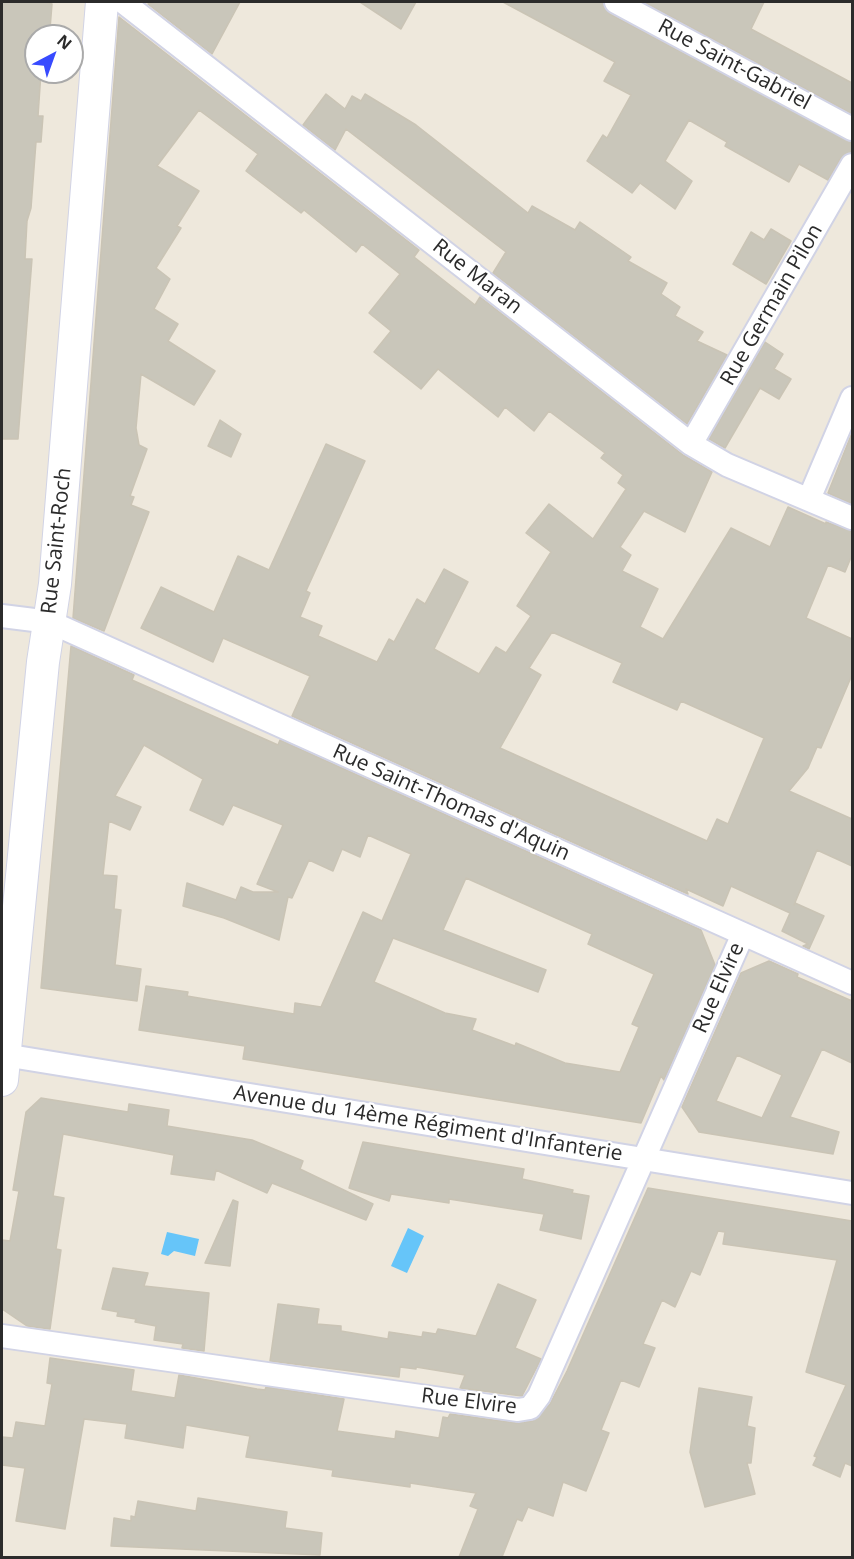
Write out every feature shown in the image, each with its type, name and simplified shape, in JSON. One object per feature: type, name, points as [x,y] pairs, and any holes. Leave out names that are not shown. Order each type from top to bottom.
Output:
[{"type":"street","name":"Rue Saint-Roch","points":[[3,1067],[43,662],[56,584],[102,2]]},
{"type":"street","name":"Rue Maran","points":[[123,2],[691,444],[727,465],[852,518]]},
{"type":"street","name":"Rue Saint-Gabriel","points":[[616,2],[852,129]]},
{"type":"street","name":"Rue Germain Pilon","points":[[691,444],[852,165]]},
{"type":"street","points":[[809,499],[852,398]]},
{"type":"street","name":"Rue Saint-Thomas d'Aquin","points":[[2,616],[50,622],[852,983]]},
{"type":"street","name":"Rue Elvire","points":[[2,1336],[518,1410],[530,1408],[539,1396],[646,1158],[743,934]]},
{"type":"street","name":"Avenue du 14ème Régiment d'Infanterie","points":[[3,1067],[646,1158],[852,1193]]},
{"type":"water","points":[[408,1228],[424,1236],[407,1273],[391,1266]]},
{"type":"water","points":[[167,1232],[199,1239],[195,1256],[174,1251],[168,1256],[161,1254]]},
{"type":"building","points":[[2,2],[46,2],[52,4],[50,24],[24,24],[24,84],[40,84],[38,116],[43,116],[41,142],[36,142],[31,208],[27,221],[25,259],[32,259],[18,439],[2,439]]},
{"type":"building","points":[[155,2],[240,2],[212,54],[148,4]]},
{"type":"building","points":[[360,2],[416,2],[401,29]]},
{"type":"building","points":[[503,2],[603,2],[610,14],[852,142],[852,152],[841,158],[828,180],[799,164],[789,182],[725,146],[727,142],[689,120],[665,161],[692,181],[675,209],[640,183],[632,193],[587,161],[603,135],[607,138],[631,95],[604,81],[615,62]]},
{"type":"building","points":[[644,2],[764,2],[751,29],[852,83],[852,114]]},
{"type":"building","points":[[119,17],[419,250],[414,257],[475,305],[480,297],[683,455],[712,472],[685,532],[644,511],[620,547],[631,555],[622,571],[658,589],[640,627],[663,639],[731,528],[770,547],[788,507],[826,524],[826,522],[852,531],[852,555],[845,572],[828,565],[806,618],[852,639],[852,675],[821,748],[817,747],[808,768],[789,791],[852,819],[852,866],[817,850],[794,905],[795,903],[824,916],[809,949],[803,946],[808,944],[782,931],[790,913],[731,886],[723,906],[686,889],[688,894],[292,716],[310,676],[223,638],[213,662],[141,628],[161,587],[214,612],[238,556],[269,570],[326,444],[365,461],[306,591],[310,593],[300,617],[322,626],[318,636],[377,662],[389,639],[394,642],[417,599],[425,604],[444,569],[468,582],[434,649],[479,674],[496,647],[506,653],[531,616],[517,606],[551,552],[526,533],[549,504],[593,539],[626,489],[618,483],[623,475],[601,458],[605,453],[549,411],[534,431],[505,407],[498,417],[438,369],[421,389],[374,352],[391,331],[369,313],[400,274],[362,244],[356,252],[304,210],[301,213],[246,171],[258,154],[199,110],[157,166],[199,191],[177,226],[181,228],[156,268],[170,279],[154,309],[178,324],[168,341],[215,371],[194,405],[141,374],[136,428],[139,445],[147,449],[130,496],[134,497],[131,505],[149,512],[104,631],[73,618]],"holes":[[[552,632],[622,663],[613,682],[677,710],[681,701],[764,738],[728,824],[717,819],[707,841],[500,748],[541,675],[529,668]]]},
{"type":"building","points":[[326,94],[345,109],[352,96],[361,101],[365,94],[416,125],[528,213],[532,206],[575,230],[580,222],[631,257],[628,261],[667,283],[661,294],[680,307],[675,316],[703,332],[697,341],[727,355],[687,424],[493,273],[506,252],[346,129],[335,150],[303,125]]},
{"type":"building","points":[[771,229],[791,241],[766,284],[733,264],[751,232],[764,240]]},
{"type":"building","points":[[765,342],[783,354],[774,369],[791,379],[779,399],[760,388],[725,448],[709,439]]},
{"type":"building","points":[[220,420],[241,434],[231,457],[208,446]]},
{"type":"building","points":[[852,433],[852,504],[828,493]]},
{"type":"building","points":[[71,646],[134,675],[132,680],[278,745],[280,740],[701,930],[715,965],[664,1080],[661,1076],[641,1123],[243,1059],[245,1046],[139,1030],[146,986],[188,992],[187,996],[294,1014],[295,1003],[321,1007],[363,912],[382,921],[411,854],[368,835],[360,857],[342,849],[333,871],[309,860],[292,898],[288,897],[279,940],[224,918],[183,906],[187,883],[236,900],[241,887],[253,892],[278,892],[257,884],[283,825],[233,805],[223,825],[190,810],[203,779],[144,745],[115,796],[141,807],[130,830],[109,821],[103,875],[117,876],[114,909],[121,910],[115,965],[141,969],[137,1001],[41,988]],"holes":[[[466,878],[592,934],[588,944],[654,974],[632,1024],[639,1027],[620,1072],[565,1063],[516,1043],[515,1046],[472,1030],[476,1019],[445,1013],[374,982],[393,938],[538,992],[546,970],[443,930]]]},
{"type":"building","points":[[769,961],[798,974],[797,977],[852,1001],[852,1063],[822,1049],[790,1117],[839,1132],[833,1154],[699,1132],[682,1107],[741,973]],"holes":[[[737,1055],[782,1075],[762,1118],[716,1101]]]},
{"type":"building","points":[[41,1098],[128,1112],[129,1104],[169,1110],[167,1126],[252,1140],[303,1161],[300,1169],[373,1204],[366,1220],[272,1183],[267,1193],[216,1170],[214,1180],[171,1174],[174,1155],[63,1134],[53,1196],[64,1198],[56,1249],[61,1250],[50,1329],[27,1326],[2,1309],[2,1240],[10,1241],[19,1191],[13,1190],[26,1112]]},
{"type":"building","points":[[363,1142],[524,1169],[522,1179],[573,1190],[572,1193],[589,1196],[581,1239],[540,1230],[544,1214],[449,1199],[449,1203],[391,1194],[389,1201],[349,1188]]},
{"type":"building","points":[[648,1188],[852,1221],[852,1466],[845,1463],[840,1477],[813,1465],[817,1457],[814,1456],[846,1385],[806,1372],[837,1260],[723,1244],[725,1232],[718,1231],[700,1275],[691,1271],[675,1307],[662,1300],[643,1344],[655,1348],[639,1387],[621,1380],[601,1430],[609,1433],[586,1491],[563,1482],[553,1516],[528,1507],[522,1521],[517,1519],[502,1557],[459,1557],[478,1509],[470,1506],[476,1493],[410,1483],[410,1487],[332,1476],[333,1470],[246,1457],[250,1436],[186,1425],[183,1448],[125,1438],[127,1424],[84,1419],[65,1529],[16,1521],[25,1468],[2,1465],[2,1437],[13,1438],[16,1422],[45,1426],[52,1384],[47,1383],[50,1358],[134,1370],[131,1391],[175,1398],[179,1375],[257,1389],[265,1390],[266,1387],[344,1399],[337,1431],[395,1439],[396,1431],[439,1438],[443,1417],[448,1418],[450,1414],[516,1423],[533,1421],[550,1404],[567,1371]]},
{"type":"building","points":[[233,1200],[238,1202],[230,1266],[205,1263]]},
{"type":"building","points":[[113,1268],[148,1273],[144,1286],[209,1293],[204,1351],[182,1348],[183,1344],[154,1340],[156,1326],[135,1322],[136,1319],[117,1316],[118,1312],[102,1309]]},
{"type":"building","points":[[498,1284],[536,1300],[515,1348],[541,1359],[522,1396],[460,1388],[465,1375],[416,1367],[416,1369],[400,1367],[399,1377],[270,1361],[278,1304],[319,1309],[317,1324],[341,1326],[341,1331],[388,1339],[389,1332],[422,1337],[423,1332],[436,1334],[438,1329],[476,1336]]},
{"type":"building","points":[[699,1388],[752,1397],[747,1426],[755,1428],[751,1463],[747,1463],[755,1494],[705,1507],[690,1452]]},
{"type":"building","points":[[198,1498],[287,1512],[285,1528],[322,1533],[320,1555],[111,1546],[114,1518],[131,1521],[131,1516],[135,1517],[138,1501],[196,1511]]}]
